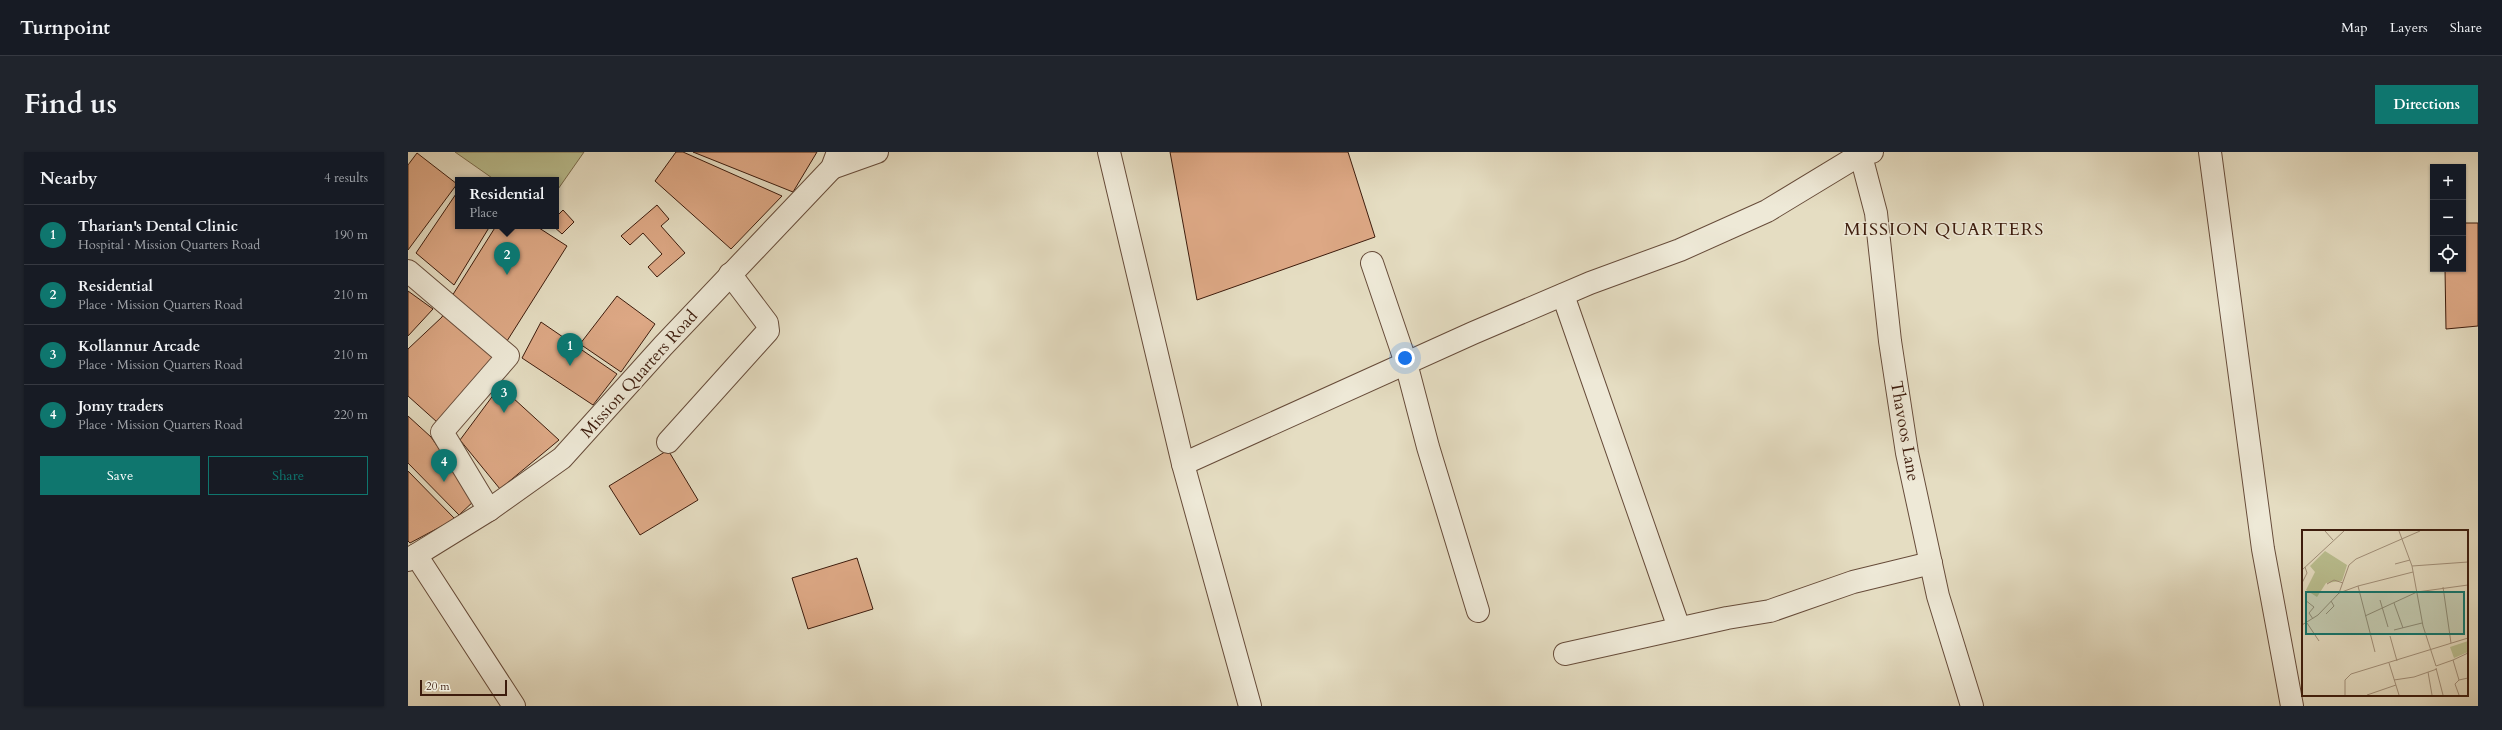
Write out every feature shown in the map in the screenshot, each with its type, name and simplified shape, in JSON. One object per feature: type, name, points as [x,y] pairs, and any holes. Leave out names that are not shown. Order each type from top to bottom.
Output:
[{"type":"street","points":[[835,160],[877,152]]},
{"type":"street","points":[[1109,152],[1183,464],[1250,706]]},
{"type":"street","points":[[2210,152],[2263,550],[2292,706]]},
{"type":"street","points":[[1183,464],[1406,363],[1563,295],[1680,250],[1767,211],[1864,153]]},
{"type":"street","name":"Thavoos Lane","points":[[1864,153],[1876,213],[1890,341],[1906,446],[1938,596],[1972,706]]},
{"type":"street","name":"Mission Quarters Road","points":[[412,558],[489,510],[562,458],[835,160]]},
{"type":"street","points":[[1372,263],[1406,363],[1428,447],[1478,611]]},
{"type":"street","points":[[408,271],[508,356],[442,432],[489,510]]},
{"type":"street","points":[[668,442],[768,331],[767,323],[730,274]]},
{"type":"street","points":[[1563,295],[1679,628]]},
{"type":"street","points":[[412,558],[514,706]]},
{"type":"street","points":[[1565,654],[1679,628],[1770,611],[1853,582],[1931,563]]},
{"type":"green space","points":[[455,152],[584,152],[559,188],[559,177],[491,177]]},
{"type":"building","points":[[676,152],[683,152],[782,196],[731,249],[655,181]]},
{"type":"building","points":[[693,152],[817,152],[793,192]]},
{"type":"building","points":[[1170,152],[1348,152],[1375,237],[1197,300]]},
{"type":"building","points":[[417,153],[455,182],[455,187],[408,250],[408,165]]},
{"type":"building","points":[[455,195],[455,229],[488,229],[454,285],[416,253]]},
{"type":"building","points":[[657,205],[669,219],[661,226],[685,253],[657,277],[648,267],[662,254],[643,233],[630,245],[621,236]]},
{"type":"building","points":[[563,210],[574,222],[562,234],[556,229],[559,229],[559,214]]},
{"type":"building","points":[[2466,223],[2478,223],[2478,326],[2446,329],[2445,272],[2466,272]]},
{"type":"building","points":[[494,229],[541,229],[567,246],[507,341],[447,304]]},
{"type":"building","points":[[408,291],[433,309],[408,336]]},
{"type":"building","points":[[617,296],[655,324],[621,372],[580,344]]},
{"type":"building","points":[[445,310],[496,358],[437,422],[408,396],[408,349],[442,317]]},
{"type":"building","points":[[541,322],[617,374],[593,405],[522,358]]},
{"type":"building","points":[[500,386],[559,440],[500,489],[460,440]]},
{"type":"building","points":[[408,416],[431,437],[475,500],[459,515],[408,463]]},
{"type":"building","points":[[668,450],[698,500],[640,535],[609,486]]},
{"type":"building","points":[[408,471],[455,519],[410,543],[408,541]]},
{"type":"building","points":[[857,558],[873,609],[808,629],[792,578]]},
{"type":"place","name":"Residential","points":[[507,275]]},
{"type":"place","name":"Tharian's Dental Clinic","points":[[570,366]]},
{"type":"place","name":"Kollannur Arcade","points":[[504,413]]},
{"type":"place","name":"Jomy traders","points":[[444,482]]},
{"type":"district","name":"MISSION QUARTERS","points":[[1944,229]]}]
